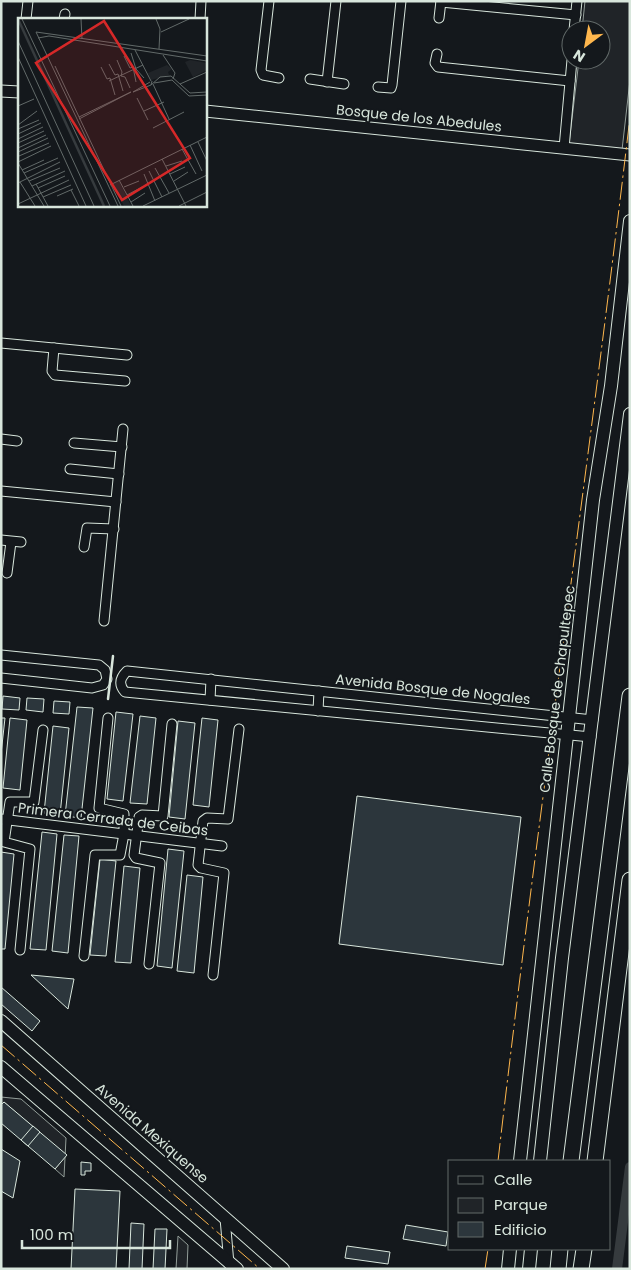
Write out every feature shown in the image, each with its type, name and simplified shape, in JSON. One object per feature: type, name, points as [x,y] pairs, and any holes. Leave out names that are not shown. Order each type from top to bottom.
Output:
[{"type":"highway","points":[[571,1160],[630,696]]},
{"type":"highway","points":[[594,1160],[630,880]]},
{"type":"highway","points":[[558,1269],[560,1250]]},
{"type":"highway","points":[[581,1269],[584,1250]]},
{"type":"main road","name":"Calle Bosque de Chapultepec","points":[[520,1160],[593,500],[611,386],[630,220]]},
{"type":"main road","points":[[540,1160],[562,958],[630,414]]},
{"type":"main road","name":"Avenida Mexiquense","points":[[1,1021],[283,1269]]},
{"type":"main road","points":[[1,1067],[231,1266]]},
{"type":"main road","points":[[508,1269],[510,1250]]},
{"type":"main road","points":[[529,1269],[531,1250]]},
{"type":"street","points":[[26,18],[28,1]]},
{"type":"street","points":[[200,18],[202,1]]},
{"type":"street","points":[[269,1],[261,70],[263,75],[279,78]]},
{"type":"street","points":[[327,82],[336,1]]},
{"type":"street","points":[[378,87],[391,88],[392,85],[401,1]]},
{"type":"street","points":[[575,20],[577,1]]},
{"type":"street","points":[[439,18],[441,2],[576,15]]},
{"type":"street","points":[[437,54],[435,63],[438,67],[570,81]]},
{"type":"street","points":[[564,148],[571,70]]},
{"type":"street","points":[[310,79],[344,84]]},
{"type":"street","points":[[1,91],[18,92]]},
{"type":"street","name":"Bosque de los Abedules","points":[[206,110],[630,154]]},
{"type":"street","points":[[1,343],[127,355]]},
{"type":"street","points":[[54,348],[52,371],[55,375],[125,381]]},
{"type":"street","points":[[104,621],[123,429]]},
{"type":"street","points":[[1,439],[17,441]]},
{"type":"street","points":[[74,443],[122,446]]},
{"type":"street","points":[[70,469],[119,474]]},
{"type":"street","points":[[1,491],[116,502]]},
{"type":"street","points":[[84,547],[87,528],[114,529]]},
{"type":"street","points":[[1,540],[21,542]]},
{"type":"street","points":[[8,573],[11,542]]},
{"type":"street","points":[[1,655],[99,665],[105,670],[107,679],[103,685],[92,688],[1,678]]},
{"type":"street","name":"Avenida Bosque de Nogales","points":[[591,737],[125,692],[121,687],[120,681],[127,671],[593,720]]},
{"type":"street","points":[[210,700],[211,679]]},
{"type":"street","name":"Avenida Bosque de Nogales","points":[[318,711],[319,691]]},
{"type":"street","name":"Avenida Bosque de Nogales","points":[[542,732],[544,714]]},
{"type":"street","points":[[84,956],[95,855],[120,855],[124,834],[124,814],[99,808],[108,718]]},
{"type":"street","points":[[149,964],[160,862],[134,857],[136,836],[141,816],[163,816],[172,724]]},
{"type":"street","points":[[213,975],[224,872],[199,866],[200,843],[205,819],[228,819],[239,729]]},
{"type":"street","points":[[20,950],[30,849],[5,843],[4,820],[9,804],[12,801],[34,802],[43,730]]},
{"type":"street","name":"Primera Cerrada de Ceibas","points":[[4,820],[222,846]]},
{"type":"street","points":[[225,1218],[231,1266]]},
{"type":"green space","points":[[585,1],[630,1],[630,80],[622,150],[569,144],[578,70],[611,70],[611,20],[583,20]]},
{"type":"green space","points":[[1,1097],[21,1099],[66,1138],[65,1154],[4,1102],[1,1105]]},
{"type":"green space","points":[[65,1156],[64,1177],[55,1169]]},
{"type":"green space","points":[[178,1236],[188,1245],[187,1269],[176,1269]]},
{"type":"building","points":[[3,696],[20,698],[19,710],[2,709]]},
{"type":"building","points":[[27,698],[44,699],[43,712],[26,710]]},
{"type":"building","points":[[54,701],[70,702],[69,714],[53,713]]},
{"type":"building","points":[[77,707],[93,708],[81,818],[65,816]]},
{"type":"building","points":[[116,712],[133,714],[123,801],[107,799]]},
{"type":"building","points":[[140,716],[156,718],[147,804],[130,803]]},
{"type":"building","points":[[1,718],[5,718],[1,754]]},
{"type":"building","points":[[10,718],[27,720],[20,790],[3,788]]},
{"type":"building","points":[[202,718],[218,720],[209,807],[193,805]]},
{"type":"building","points":[[178,721],[195,723],[185,819],[169,817]]},
{"type":"building","points":[[53,726],[69,728],[60,815],[44,813]]},
{"type":"building","points":[[357,796],[521,817],[503,965],[339,944]]},
{"type":"building","points":[[42,832],[57,834],[46,950],[30,949]]},
{"type":"building","points":[[64,835],[79,836],[68,953],[52,951]]},
{"type":"building","points":[[168,849],[184,851],[172,968],[157,966]]},
{"type":"building","points":[[1,852],[14,854],[5,949],[1,949]]},
{"type":"building","points":[[100,859],[116,861],[106,956],[90,955]]},
{"type":"building","points":[[124,866],[140,868],[131,963],[115,962]]},
{"type":"building","points":[[187,875],[203,877],[194,973],[177,971]]},
{"type":"building","points":[[31,975],[74,979],[68,1009]]},
{"type":"building","points":[[1,987],[40,1021],[32,1031],[1,1004]]},
{"type":"building","points":[[4,1102],[67,1155],[55,1169],[1,1123],[1,1105]]},
{"type":"building","points":[[33,1126],[40,1132],[28,1146],[21,1140]]},
{"type":"building","points":[[1,1149],[20,1161],[13,1198],[1,1191]]},
{"type":"building","points":[[81,1162],[91,1163],[91,1171],[85,1171],[85,1175],[81,1175]]},
{"type":"building","points":[[75,1189],[120,1191],[116,1269],[71,1269]]},
{"type":"building","points":[[131,1223],[144,1224],[142,1269],[129,1269]]},
{"type":"building","points":[[406,1225],[448,1232],[446,1246],[403,1239]]},
{"type":"building","points":[[155,1229],[167,1229],[165,1269],[153,1269]]},
{"type":"building","points":[[347,1246],[390,1252],[388,1264],[345,1258]]},
{"type":"waterway","points":[[617,1269],[630,1167]]},
{"type":"wall","points":[[108,699],[113,656]]},
{"type":"power","points":[[498,1160],[630,117]]},
{"type":"power","points":[[1,1045],[260,1269]]},
{"type":"power","points":[[485,1269],[488,1250]]}]
